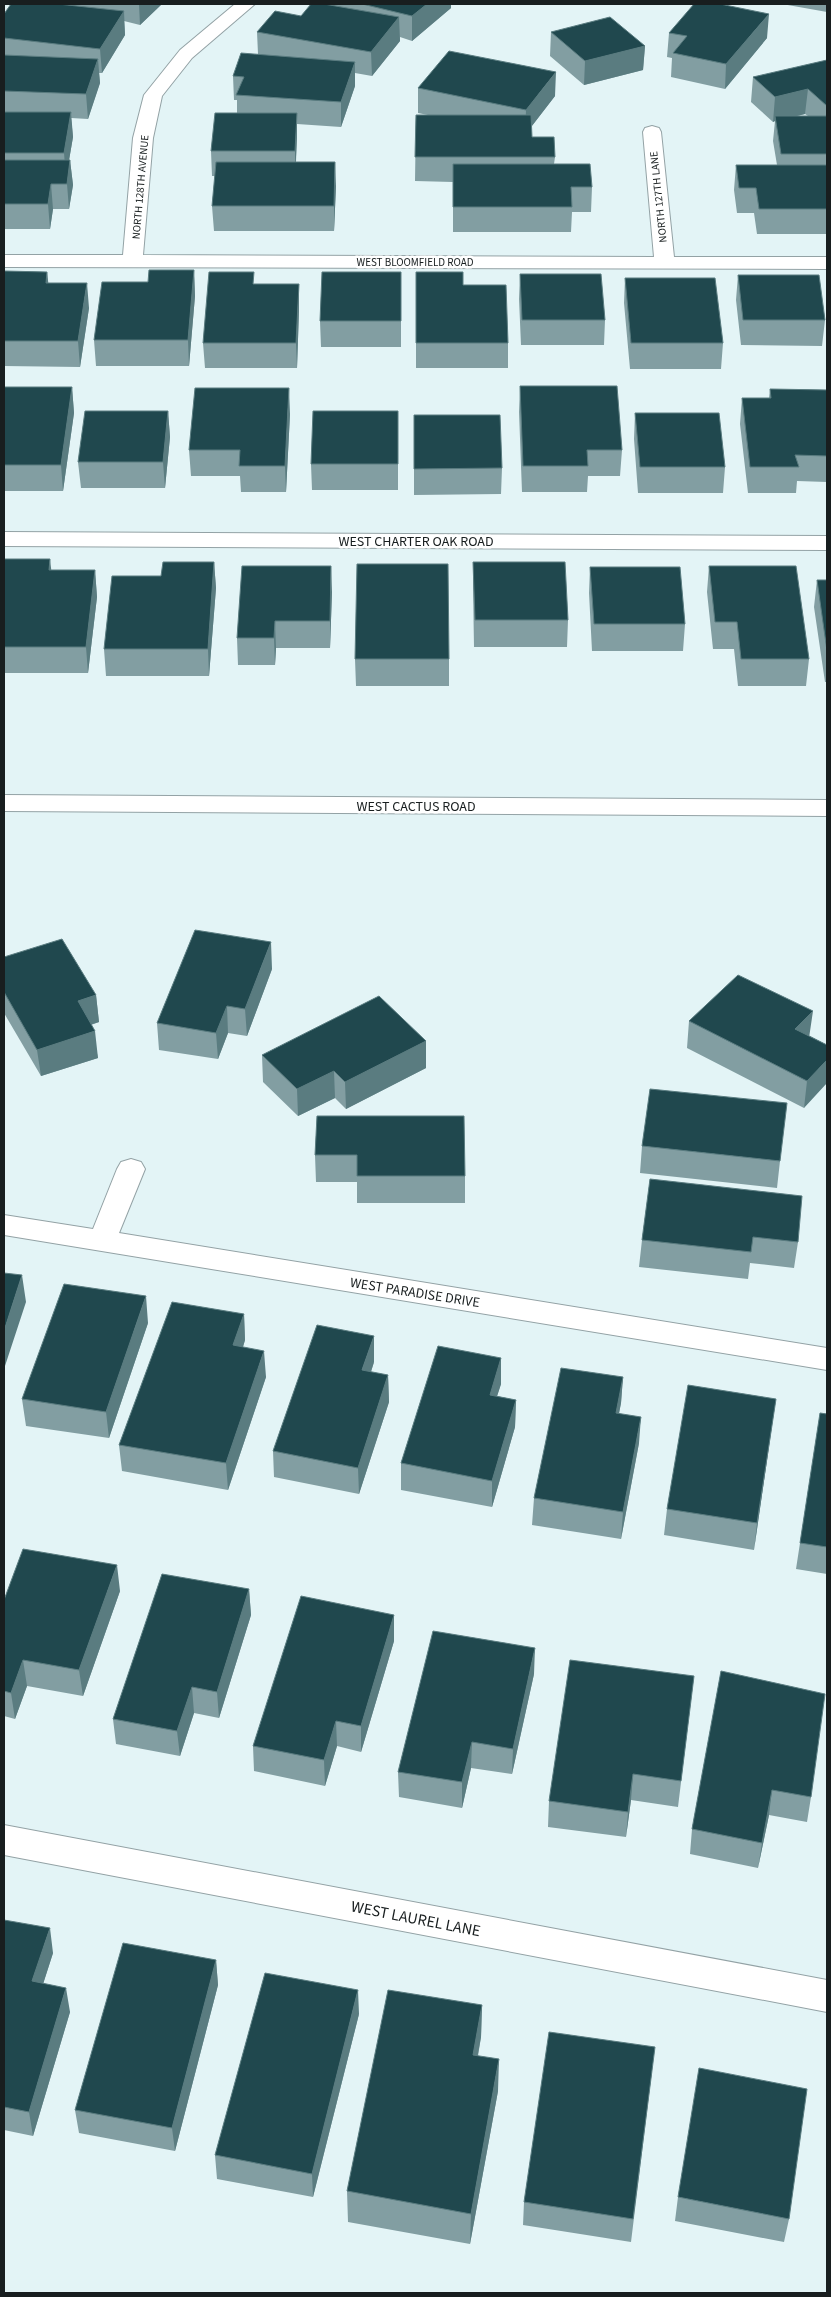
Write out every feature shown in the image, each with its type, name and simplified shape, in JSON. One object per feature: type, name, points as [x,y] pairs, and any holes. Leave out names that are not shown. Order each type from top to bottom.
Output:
[{"type":"street","name":"NORTH 128TH AVENUE","points":[[133,261],[143,138],[153,95],[186,54],[246,4]]},
{"type":"street","name":"NORTH 127TH LANE","points":[[652,132],[665,262]]},
{"type":"street","name":"WEST BLOOMFIELD ROAD","points":[[4,261],[827,263]]},
{"type":"street","name":"WEST CHARTER OAK ROAD","points":[[4,539],[827,543]]},
{"type":"street","name":"WEST CACTUS ROAD","points":[[4,803],[827,808]]},
{"type":"street","points":[[102,1241],[131,1169]]},
{"type":"street","name":"WEST PARADISE DRIVE","points":[[4,1225],[827,1359]]},
{"type":"street","name":"WEST LAUREL LANE","points":[[4,1840],[827,1996]]},
{"type":"building","points":[[11,4],[58,4],[124,11],[100,49],[4,38],[4,14]]},
{"type":"building","points":[[311,4],[324,4],[399,17],[371,52],[257,32],[275,11],[301,16]]},
{"type":"building","points":[[362,4],[427,4],[412,16]]},
{"type":"building","points":[[694,4],[720,4],[769,14],[726,64],[673,53],[687,36],[669,33]]},
{"type":"building","points":[[610,17],[645,46],[585,61],[551,32]]},
{"type":"building","points":[[449,51],[556,72],[526,110],[418,88]]},
{"type":"building","points":[[241,53],[355,62],[341,102],[236,95],[244,77],[233,76]]},
{"type":"building","points":[[4,55],[98,59],[86,94],[4,91]]},
{"type":"building","points":[[827,60],[827,106],[808,89],[775,97],[753,77]]},
{"type":"building","points":[[4,112],[71,112],[64,153],[4,153]]},
{"type":"building","points":[[215,113],[297,113],[295,151],[211,151]]},
{"type":"building","points":[[416,115],[531,115],[532,137],[554,137],[555,157],[415,157]]},
{"type":"building","points":[[775,116],[827,116],[827,154],[781,154]]},
{"type":"building","points":[[4,160],[70,160],[67,184],[51,184],[48,204],[4,204]]},
{"type":"building","points":[[216,162],[335,162],[334,206],[212,206]]},
{"type":"building","points":[[453,164],[590,164],[592,187],[571,187],[572,207],[453,207]]},
{"type":"building","points":[[736,165],[827,165],[827,209],[759,209],[756,188],[739,188]]},
{"type":"building","points":[[149,270],[194,270],[188,340],[94,340],[102,282],[148,282]]},
{"type":"building","points":[[4,271],[47,272],[46,283],[87,283],[78,341],[4,341]]},
{"type":"building","points":[[209,272],[254,272],[253,284],[299,284],[296,343],[203,343]]},
{"type":"building","points":[[322,272],[401,272],[401,321],[320,321]]},
{"type":"building","points":[[416,272],[463,272],[463,285],[506,285],[508,343],[416,343]]},
{"type":"building","points":[[520,274],[601,274],[605,320],[522,320]]},
{"type":"building","points":[[738,275],[819,275],[825,320],[743,320]]},
{"type":"building","points":[[625,278],[715,278],[723,343],[631,343]]},
{"type":"building","points":[[520,386],[617,386],[622,450],[587,450],[588,466],[523,466]]},
{"type":"building","points":[[4,387],[72,387],[61,465],[4,465]]},
{"type":"building","points":[[195,388],[289,388],[285,466],[239,466],[240,450],[189,450]]},
{"type":"building","points":[[770,389],[827,390],[827,456],[795,455],[799,467],[750,467],[742,398],[771,398]]},
{"type":"building","points":[[85,411],[168,411],[163,462],[78,462]]},
{"type":"building","points":[[313,411],[398,411],[398,464],[311,464]]},
{"type":"building","points":[[635,413],[719,413],[725,467],[640,467]]},
{"type":"building","points":[[414,415],[500,415],[502,468],[414,469]]},
{"type":"building","points":[[4,559],[50,559],[49,570],[95,570],[86,647],[4,647]]},
{"type":"building","points":[[163,562],[214,562],[208,649],[104,649],[112,576],[161,576]]},
{"type":"building","points":[[473,562],[565,562],[568,620],[475,620]]},
{"type":"building","points":[[357,564],[448,564],[449,659],[355,659]]},
{"type":"building","points":[[242,566],[331,566],[330,621],[275,621],[274,638],[237,638]]},
{"type":"building","points":[[709,566],[796,566],[809,659],[741,659],[737,622],[715,622]]},
{"type":"building","points":[[590,567],[680,567],[685,624],[594,624]]},
{"type":"building","points":[[817,580],[827,580],[827,651]]},
{"type":"building","points":[[195,930],[271,942],[245,1009],[227,1006],[216,1033],[157,1023]]},
{"type":"building","points":[[62,939],[96,995],[78,1001],[95,1031],[37,1050],[4,992],[4,957]]},
{"type":"building","points":[[738,975],[813,1011],[795,1029],[827,1045],[827,1060],[807,1081],[689,1021]]},
{"type":"building","points":[[379,996],[426,1041],[345,1082],[334,1071],[297,1089],[262,1055]]},
{"type":"building","points":[[650,1089],[787,1103],[780,1161],[642,1146]]},
{"type":"building","points":[[317,1116],[464,1116],[465,1176],[357,1176],[357,1155],[315,1155]]},
{"type":"building","points":[[650,1179],[802,1196],[798,1242],[753,1237],[751,1252],[642,1240]]},
{"type":"building","points":[[4,1273],[22,1275],[4,1331]]},
{"type":"building","points":[[64,1284],[146,1296],[106,1412],[22,1399]]},
{"type":"building","points":[[172,1302],[244,1314],[233,1345],[264,1351],[226,1463],[119,1445]]},
{"type":"building","points":[[317,1325],[374,1336],[362,1370],[388,1375],[358,1468],[273,1451]]},
{"type":"building","points":[[438,1346],[501,1358],[490,1395],[516,1400],[492,1481],[401,1463]]},
{"type":"building","points":[[561,1368],[623,1377],[616,1413],[641,1417],[623,1512],[534,1498]]},
{"type":"building","points":[[688,1385],[776,1399],[757,1523],[667,1509]]},
{"type":"building","points":[[820,1413],[827,1414],[827,1547],[800,1543]]},
{"type":"building","points":[[23,1549],[117,1565],[79,1670],[23,1660],[11,1693],[4,1691],[4,1600]]},
{"type":"building","points":[[162,1574],[249,1589],[217,1692],[192,1687],[177,1731],[113,1719]]},
{"type":"building","points":[[301,1596],[394,1615],[361,1726],[336,1721],[324,1760],[253,1746]]},
{"type":"building","points":[[433,1631],[535,1648],[513,1749],[472,1742],[462,1782],[398,1772]]},
{"type":"building","points":[[570,1660],[694,1676],[681,1781],[633,1774],[628,1812],[549,1801]]},
{"type":"building","points":[[721,1671],[825,1694],[811,1797],[772,1790],[762,1843],[692,1829]]},
{"type":"building","points":[[4,1920],[50,1928],[32,1981],[66,1988],[29,2112],[4,2107]]},
{"type":"building","points":[[123,1943],[216,1960],[172,2128],[75,2110]]},
{"type":"building","points":[[265,1973],[358,1990],[312,2174],[215,2155]]},
{"type":"building","points":[[388,1990],[482,2005],[473,2055],[499,2059],[471,2214],[347,2191]]},
{"type":"building","points":[[549,2032],[655,2047],[633,2219],[524,2202]]},
{"type":"building","points":[[699,2068],[807,2089],[789,2219],[678,2197]]}]
